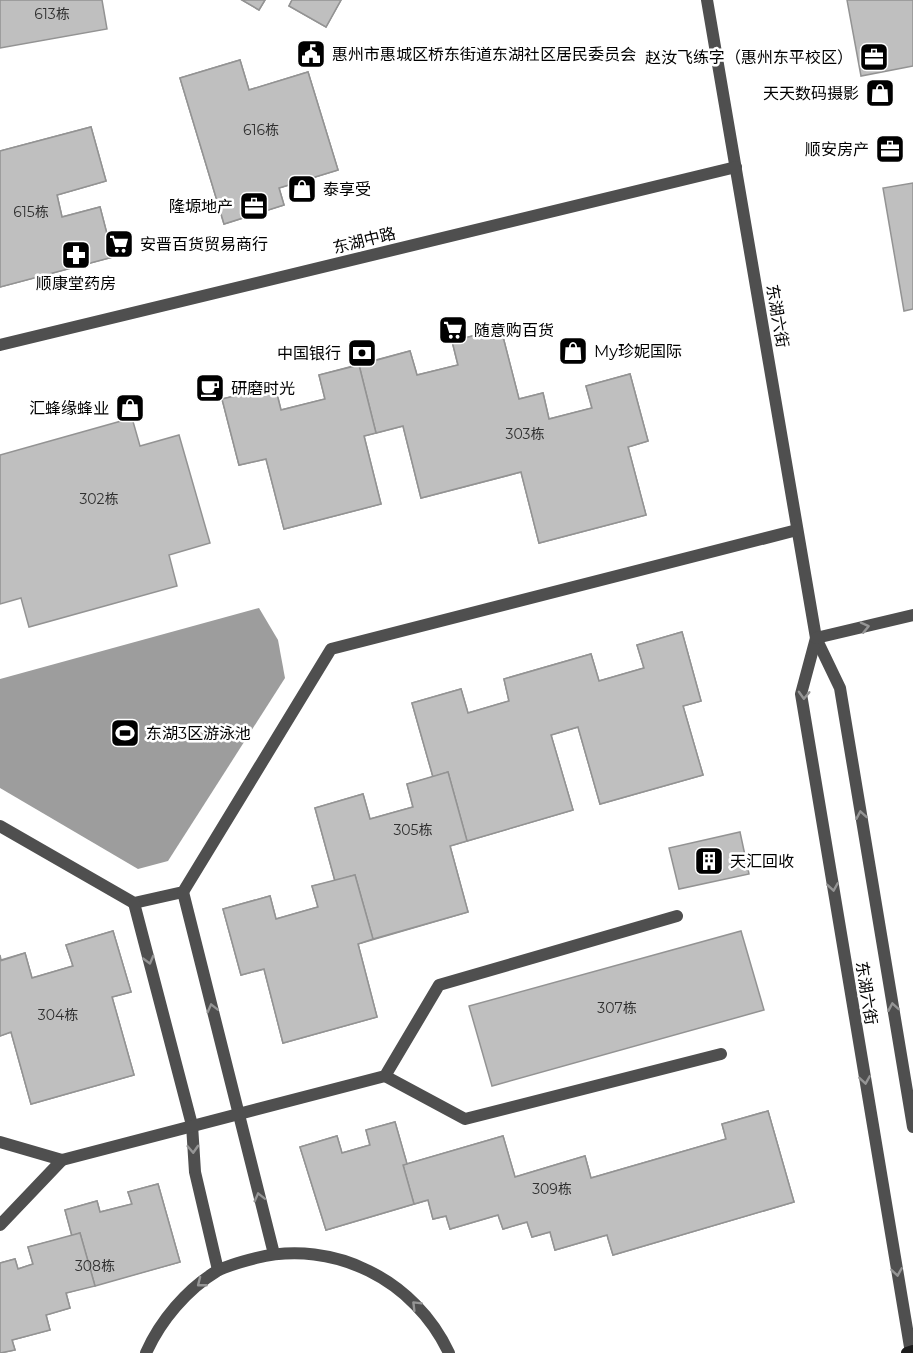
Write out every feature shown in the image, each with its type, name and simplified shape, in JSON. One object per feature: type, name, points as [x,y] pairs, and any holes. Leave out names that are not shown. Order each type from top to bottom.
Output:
[{"type":"street","name":"东湖六街","points":[[707,0],[816,638],[840,688],[913,1127]]},
{"type":"street","name":"东湖中路","points":[[0,345],[736,167]]},
{"type":"street","points":[[274,1254],[183,892],[331,649],[797,530]]},
{"type":"street","points":[[816,638],[913,615]]},
{"type":"street","name":"东湖六街","points":[[816,638],[801,694],[910,1352]]},
{"type":"street","points":[[0,826],[134,903],[183,892]]},
{"type":"street","points":[[134,903],[192,1125],[195,1172],[218,1270]]},
{"type":"street","points":[[385,1076],[439,985],[677,916]]},
{"type":"street","points":[[0,1142],[62,1160],[385,1076],[465,1119],[721,1054]]},
{"type":"street","points":[[0,1225],[62,1160]]},
{"type":"street","points":[[146,1353],[162,1325],[181,1302],[195,1287],[218,1270],[274,1254],[304,1252],[358,1265],[382,1277],[423,1311],[437,1330],[449,1353]]},
{"type":"shaded area","name":"东湖3区游泳池","points":[[259,608],[278,640],[285,678],[168,861],[138,869],[0,788],[0,679]]},
{"type":"building","points":[[0,0],[102,0],[107,29],[0,48]]},
{"type":"building","points":[[242,0],[265,0],[259,10]]},
{"type":"building","points":[[242,0],[265,0],[259,10]]},
{"type":"building","points":[[292,0],[341,0],[326,27],[289,6]]},
{"type":"building","points":[[292,0],[341,0],[326,27],[289,6]]},
{"type":"building","points":[[847,0],[913,0],[913,66],[861,76]]},
{"type":"building","points":[[240,60],[249,90],[308,72],[338,170],[279,188],[284,205],[224,224],[180,78]]},
{"type":"building","points":[[240,60],[249,90],[308,72],[338,170],[279,188],[284,205],[224,224],[180,78]]},
{"type":"building","points":[[91,127],[106,181],[57,195],[62,217],[100,207],[113,257],[0,287],[0,151]]},
{"type":"building","points":[[91,127],[106,181],[57,195],[62,217],[100,207],[113,257],[0,287],[0,151]]},
{"type":"building","points":[[913,183],[913,309],[904,311],[883,188]]},
{"type":"building","points":[[501,329],[519,399],[543,393],[549,419],[592,408],[586,386],[630,374],[648,441],[628,447],[646,515],[539,543],[521,472],[421,498],[403,426],[364,436],[381,504],[284,529],[266,459],[239,465],[222,399],[275,386],[281,410],[325,399],[319,375],[410,351],[417,375],[458,365],[452,341]]},
{"type":"building","points":[[501,329],[519,399],[543,393],[549,419],[592,408],[586,386],[630,374],[648,441],[628,447],[646,515],[539,543],[521,472],[421,498],[403,426],[376,433],[359,365],[410,351],[417,375],[458,365],[452,341]]},
{"type":"building","points":[[359,365],[376,433],[364,436],[381,504],[284,529],[266,459],[239,465],[222,399],[275,386],[281,410],[325,399],[319,375]]},
{"type":"building","points":[[132,418],[140,446],[179,435],[210,543],[169,555],[177,586],[29,627],[21,598],[0,604],[0,455]]},
{"type":"building","points":[[682,632],[701,701],[683,706],[703,775],[600,804],[578,727],[551,735],[573,810],[450,846],[468,912],[358,944],[377,1017],[283,1043],[264,969],[241,975],[223,909],[270,896],[276,919],[318,907],[312,886],[335,881],[315,808],[363,794],[370,819],[413,807],[407,784],[433,777],[412,703],[461,689],[468,713],[509,701],[504,679],[591,654],[599,681],[644,668],[637,645]]},
{"type":"building","points":[[682,632],[701,701],[683,706],[703,775],[600,804],[578,727],[551,735],[573,810],[467,841],[448,772],[433,777],[412,703],[461,689],[468,713],[509,701],[504,679],[591,654],[599,681],[644,668],[637,645]]},
{"type":"building","points":[[448,772],[467,841],[450,846],[468,912],[373,939],[355,875],[335,881],[315,808],[363,794],[370,819],[413,807],[407,784]]},
{"type":"building","name":"天汇回收","points":[[740,832],[749,874],[679,889],[669,848]]},
{"type":"building","points":[[355,875],[373,939],[358,944],[377,1017],[283,1043],[264,969],[241,975],[223,909],[270,896],[276,919],[318,907],[312,886]]},
{"type":"building","points":[[113,931],[131,992],[112,997],[134,1075],[31,1104],[11,1032],[0,1036],[0,955],[1,960],[25,953],[32,978],[73,966],[66,945]]},
{"type":"building","points":[[113,931],[131,992],[112,997],[134,1075],[31,1104],[11,1032],[0,1036],[0,961],[25,953],[32,978],[73,966],[66,945]]},
{"type":"building","points":[[741,931],[764,1010],[492,1086],[469,1006]]},
{"type":"building","points":[[768,1111],[794,1202],[613,1255],[607,1235],[555,1250],[550,1232],[532,1237],[527,1222],[503,1229],[498,1215],[450,1229],[446,1216],[433,1219],[428,1200],[326,1230],[300,1147],[337,1136],[342,1153],[370,1145],[366,1130],[395,1122],[407,1164],[503,1136],[515,1177],[585,1156],[591,1178],[726,1139],[722,1124]]},
{"type":"building","points":[[768,1111],[794,1202],[613,1255],[607,1235],[555,1250],[550,1232],[532,1237],[527,1222],[503,1229],[498,1215],[450,1229],[446,1216],[433,1219],[428,1200],[414,1204],[403,1165],[503,1136],[515,1177],[585,1156],[591,1178],[726,1139],[722,1124]]},
{"type":"building","points":[[395,1122],[407,1164],[403,1165],[414,1204],[326,1230],[300,1147],[337,1136],[342,1153],[370,1145],[366,1130]]},
{"type":"building","points":[[158,1184],[180,1262],[66,1293],[70,1308],[46,1315],[50,1330],[12,1340],[15,1350],[0,1353],[0,1263],[15,1259],[18,1269],[33,1264],[28,1247],[72,1236],[65,1210],[97,1201],[100,1212],[132,1204],[128,1192]]},
{"type":"building","points":[[158,1184],[180,1262],[95,1286],[80,1233],[72,1236],[65,1210],[97,1201],[100,1212],[132,1204],[128,1192]]},
{"type":"building","points":[[80,1233],[95,1286],[66,1293],[70,1308],[46,1315],[50,1330],[12,1340],[15,1350],[0,1353],[0,1263],[15,1259],[18,1269],[33,1264],[28,1247]]},
{"type":"place","name":"惠州市惠城区桥东街道东湖社区居民委员会","points":[[311,54]]},
{"type":"place","name":"赵汝飞练字（惠州东平校区）","points":[[874,57]]},
{"type":"place","name":"天天数码摄影","points":[[880,93]]},
{"type":"place","name":"顺安房产","points":[[890,149]]},
{"type":"place","name":"泰享受","points":[[302,189]]},
{"type":"place","name":"隆塬地产","points":[[254,206]]},
{"type":"place","name":"安晋百货贸易商行","points":[[119,244]]},
{"type":"place","name":"顺康堂药房","points":[[76,255]]},
{"type":"place","name":"随意购百货","points":[[453,330]]},
{"type":"place","name":"My珍妮国际","points":[[573,351]]},
{"type":"place","name":"中国银行","points":[[362,353]]},
{"type":"place","name":"研磨时光","points":[[210,388]]},
{"type":"place","name":"汇蜂缘蜂业","points":[[130,408]]},
{"type":"place","name":"东湖3区游泳池","points":[[125,733]]},
{"type":"place","name":"天汇回收","points":[[709,861]]}]
